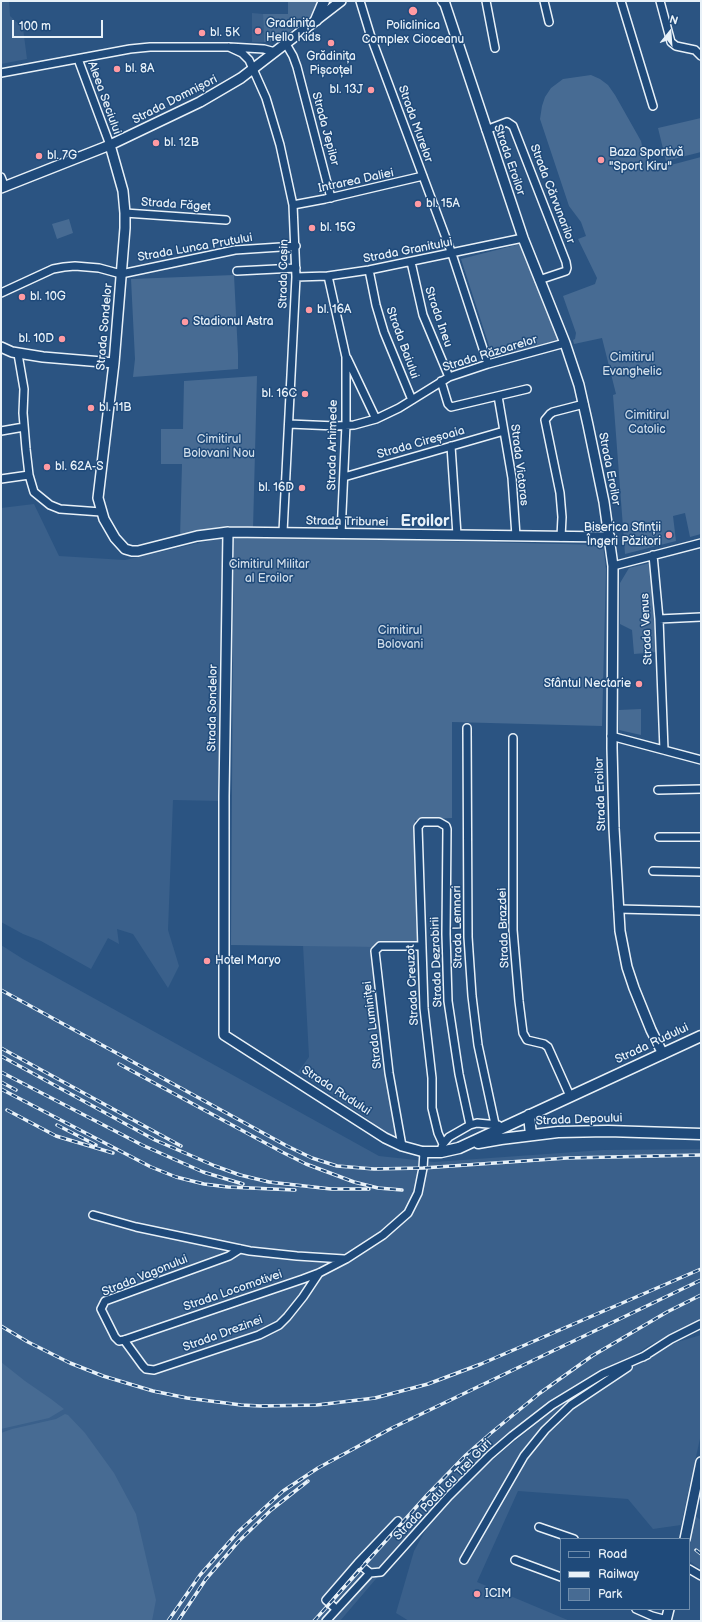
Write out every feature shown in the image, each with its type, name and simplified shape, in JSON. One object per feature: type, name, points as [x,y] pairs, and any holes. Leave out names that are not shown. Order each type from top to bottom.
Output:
[{"type":"main road","points":[[316,20],[322,3]]},
{"type":"main road","name":"Strada Rudului","points":[[424,1152],[442,1148],[459,1148],[500,1125],[529,1115],[701,1036]]},
{"type":"main road","points":[[529,1115],[530,1135]]},
{"type":"main road","name":"Strada Depoului","points":[[459,1148],[530,1135],[608,1131],[701,1134]]},
{"type":"street","name":"Strada Domnișori","points":[[3,188],[110,145],[200,102],[231,85],[341,1]]},
{"type":"street","name":"Strada Murelor","points":[[360,1],[371,37],[452,254],[488,364]]},
{"type":"street","name":"Strada Eroilor","points":[[443,1],[523,238],[565,343],[584,404],[610,537],[613,566],[611,736],[618,909],[623,948],[630,974],[651,1030],[663,1054]]},
{"type":"street","points":[[486,1],[495,48]]},
{"type":"street","points":[[544,1],[549,22]]},
{"type":"street","points":[[621,1],[653,106]]},
{"type":"street","points":[[660,1],[671,42],[676,46],[695,50],[701,56]]},
{"type":"street","name":"Strada Jepilor","points":[[286,44],[297,67],[331,198]]},
{"type":"street","points":[[1,73],[130,49],[150,47],[229,46],[257,48],[275,52]]},
{"type":"street","name":"Strada Cașin","points":[[229,46],[245,55],[253,69],[268,104],[280,145],[293,205],[296,246],[296,277],[283,532]]},
{"type":"street","name":"Aleea Seciului","points":[[78,59],[110,145]]},
{"type":"street","name":"Strada Cărvunarilor","points":[[486,130],[507,122],[513,126],[566,262],[566,271],[539,280]]},
{"type":"street","name":"Strada Sondelor","points":[[110,145],[123,191],[125,213],[122,274],[114,363],[99,475],[98,498],[101,512],[109,529],[120,544],[125,549],[132,551],[170,544],[197,536],[228,532],[224,796],[224,1035]]},
{"type":"street","name":"Intrarea Daliei","points":[[293,205],[331,198],[423,176]]},
{"type":"street","points":[[1,177],[3,188]]},
{"type":"street","name":"Strada Făget","points":[[125,213],[226,220]]},
{"type":"street","name":"Strada Granitului","points":[[296,277],[328,276],[369,270],[452,254],[523,238]]},
{"type":"street","name":"Strada Lunca Prutului","points":[[122,274],[235,250],[296,246]]},
{"type":"street","name":"Strada Ineu","points":[[410,262],[423,316],[449,377]]},
{"type":"street","points":[[1,293],[53,270],[64,267],[75,266],[99,268],[122,274]]},
{"type":"street","points":[[237,271],[296,268]]},
{"type":"street","name":"Strada Baiului","points":[[369,270],[376,305],[384,332],[412,400]]},
{"type":"street","name":"Strada Arhimede","points":[[328,276],[346,357],[346,425],[341,534]]},
{"type":"street","name":"Strada Răzoarelor","points":[[288,424],[346,425],[376,420],[449,377],[488,364],[565,343]]},
{"type":"street","points":[[1,347],[18,354],[114,363]]},
{"type":"street","points":[[18,354],[24,390],[24,427],[29,475],[34,492],[50,505],[60,509],[101,512]]},
{"type":"street","name":"Strada Arhimede","points":[[346,357],[376,420]]},
{"type":"street","points":[[441,381],[448,404],[451,407],[527,389]]},
{"type":"street","name":"Strada Victoras","points":[[498,396],[512,478],[516,536]]},
{"type":"street","points":[[561,537],[562,511],[560,493],[546,420],[553,412],[584,404]]},
{"type":"street","points":[[1,430],[24,427]]},
{"type":"street","name":"Strada Cireșoaia","points":[[344,477],[504,431]]},
{"type":"street","points":[[451,446],[457,535]]},
{"type":"street","points":[[1,479],[29,475]]},
{"type":"street","name":"Strada Tribunei","points":[[228,532],[610,537]]},
{"type":"street","points":[[613,566],[701,543]]},
{"type":"street","name":"Strada Venus","points":[[653,556],[658,619],[664,750]]},
{"type":"street","points":[[658,619],[701,617]]},
{"type":"street","name":"Strada Lemnari","points":[[467,728],[468,937],[472,996],[478,1045],[500,1125]]},
{"type":"street","points":[[611,736],[701,760]]},
{"type":"street","name":"Strada Brazdei","points":[[513,738],[513,930],[523,1033],[527,1040],[544,1044],[548,1047],[570,1096]]},
{"type":"street","points":[[658,790],[701,789]]},
{"type":"street","name":"Strada Dezrobirii","points":[[420,824],[422,822],[439,822],[446,826],[447,829],[446,934],[448,1001],[459,1074],[470,1125]]},
{"type":"street","name":"Strada Creuzot","points":[[420,824],[418,832],[424,1008],[432,1078],[431,1102],[442,1148]]},
{"type":"street","points":[[660,837],[701,838]]},
{"type":"street","points":[[653,871],[701,872]]},
{"type":"street","points":[[618,909],[701,911]]},
{"type":"street","name":"Strada Luminiței","points":[[402,1146],[390,1073],[375,950],[380,946],[422,946]]},
{"type":"street","name":"Strada Rudului","points":[[224,1035],[382,1136],[402,1146],[424,1152]]},
{"type":"street","name":"Strada Rudului","points":[[442,1148],[456,1132],[470,1125],[477,1123],[500,1125]]},
{"type":"street","name":"Strada Locomotivei","points":[[124,1340],[319,1273],[346,1259],[387,1232],[412,1208],[418,1194],[422,1176],[424,1152]]},
{"type":"street","name":"Strada Vagonului","points":[[93,1215],[136,1228],[240,1249],[282,1255],[346,1259]]},
{"type":"street","name":"Strada Vagonului","points":[[124,1340],[117,1340],[102,1313],[102,1306],[105,1301],[229,1256],[240,1249]]},
{"type":"street","name":"Strada Drezinei","points":[[124,1340],[143,1366],[150,1370],[259,1335],[279,1324],[287,1317],[319,1273]]},
{"type":"street","name":"Strada Podul cu Trei Guri","points":[[371,1573],[381,1572],[449,1496],[490,1455],[552,1405],[603,1374],[647,1354],[701,1324]]},
{"type":"street","name":"Strada Podul cu Trei Guri","points":[[464,1560],[524,1456],[545,1430],[577,1401],[647,1354]]},
{"type":"street","points":[[684,1538],[701,1462]]},
{"type":"street","points":[[336,1609],[326,1600],[358,1563],[398,1521]]},
{"type":"street","points":[[539,1527],[571,1538]]},
{"type":"street","points":[[515,1560],[560,1577]]},
{"type":"street","points":[[326,1621],[371,1573],[358,1563]]},
{"type":"street","points":[[690,1570],[701,1576]]},
{"type":"street","points":[[638,1610],[667,1621],[669,1610]]},
{"type":"shaded area","points":[[1,1],[9,1],[10,16],[23,28],[27,59],[1,64]]},
{"type":"shaded area","name":"Gradinița Hello Kids","points":[[252,13],[263,14],[264,42],[252,42]]},
{"type":"shaded area","points":[[34,504],[59,556],[125,560],[221,538],[226,543],[220,801],[173,800],[168,930],[179,966],[168,988],[133,934],[117,929],[119,944],[108,938],[91,969],[41,941],[23,934],[1,922],[1,508]]},
{"type":"shaded area","points":[[1,945],[23,959],[379,1156],[434,1162],[603,1150],[701,1149],[701,1319],[650,1345],[552,1407],[490,1455],[433,1512],[340,1621],[1,1621]]},
{"type":"shaded area","points":[[303,945],[371,947],[397,1136],[377,1129],[371,1121],[298,1072],[309,1057]]},
{"type":"shaded area","points":[[701,1335],[701,1434],[681,1525],[653,1529],[628,1499],[518,1491],[477,1582],[570,1621],[409,1621],[396,1613],[414,1551],[430,1522],[466,1484],[505,1449],[554,1410],[647,1351]]},
{"type":"shaded area","points":[[695,1516],[701,1520],[701,1569],[690,1562],[690,1538]]},
{"type":"green space","points":[[288,1],[317,1],[316,12],[277,41],[264,42],[263,14],[288,14]]},
{"type":"green space","points":[[591,75],[608,85],[615,95],[641,141],[643,150],[652,170],[701,157],[701,534],[690,537],[685,513],[673,516],[676,541],[625,554],[613,395],[616,394],[602,338],[574,344],[573,340],[575,339],[576,333],[563,296],[595,284],[597,278],[578,239],[586,236],[581,222],[569,206],[540,119],[545,97],[551,88],[563,79]]},
{"type":"green space","points":[[701,118],[701,152],[666,161],[658,128]]},
{"type":"green space","points":[[69,219],[73,233],[57,239],[52,224]]},
{"type":"green space","points":[[520,244],[559,341],[493,358],[461,259]]},
{"type":"green space","name":"Stadionul Astra","points":[[234,275],[238,369],[133,377],[135,359],[131,279]]},
{"type":"green space","name":"Cimitirul Bolovani Nou","points":[[257,376],[253,529],[224,527],[214,528],[180,538],[182,464],[161,464],[161,429],[183,429],[184,381]]},
{"type":"green space","name":"Cimitirul Bolovani","points":[[238,536],[603,545],[606,569],[602,726],[452,722],[452,818],[415,820],[420,944],[371,947],[231,945],[234,539]]},
{"type":"green space","points":[[650,563],[659,650],[657,652],[634,654],[632,630],[620,624],[620,583],[629,568]]},
{"type":"green space","points":[[641,709],[641,735],[619,730],[619,710]]},
{"type":"green space","points":[[1,1362],[64,1409],[49,1418],[1,1429]]},
{"type":"green space","points":[[65,1414],[68,1415],[85,1433],[114,1473],[136,1514],[156,1600],[152,1621],[1,1621],[1,1433],[56,1419]]},
{"type":"railway","points":[[1,990],[287,1146],[312,1158],[337,1166],[374,1169],[423,1168],[567,1158],[701,1155]]},
{"type":"railway","points":[[1,1048],[181,1146]]},
{"type":"railway","points":[[1,1056],[155,1140],[215,1166],[240,1175],[269,1182],[331,1189],[369,1189]]},
{"type":"railway","points":[[119,1064],[306,1164],[354,1182],[378,1188],[402,1190]]},
{"type":"railway","points":[[1,1072],[142,1145],[203,1172],[243,1184]]},
{"type":"railway","points":[[1,1082],[16,1090]]},
{"type":"railway","points":[[1,1089],[151,1167],[176,1177],[204,1184],[228,1187],[295,1190]]},
{"type":"railway","points":[[7,1110],[56,1136],[113,1153]]},
{"type":"railway","points":[[57,1125],[96,1145]]},
{"type":"railway","points":[[1,1326],[28,1342],[70,1363],[103,1376],[153,1391],[187,1398],[241,1405],[317,1405],[375,1398],[428,1384],[481,1364],[701,1269]]},
{"type":"railway","points":[[168,1621],[200,1575],[239,1531],[283,1491],[318,1468],[392,1428],[701,1280]]},
{"type":"railway","points":[[314,1621],[427,1495],[466,1455],[491,1433],[540,1393],[592,1356],[667,1312],[701,1295]]},
{"type":"railway","points":[[178,1621],[206,1579],[238,1542],[271,1510],[308,1481]]},
{"type":"railway","points":[[696,1550],[701,1554]]},
{"type":"place","name":"Policlinica Complex Cioceanu","points":[[413,11]]},
{"type":"place","name":"Gradinița Hello Kids","points":[[258,31]]},
{"type":"place","name":"bl. 5K","points":[[202,33]]},
{"type":"place","name":"Grădinița Pișcoțel","points":[[331,43]]},
{"type":"place","name":"bl. 8A","points":[[117,69]]},
{"type":"place","name":"bl. 13J","points":[[371,90]]},
{"type":"place","name":"bl. 12B","points":[[156,143]]},
{"type":"place","name":"bl. 7G","points":[[39,156]]},
{"type":"place","name":"Baza Sportivă \"Sport Kiru\"","points":[[601,160]]},
{"type":"place","name":"bl. 15A","points":[[418,204]]},
{"type":"place","name":"bl. 15G","points":[[312,228]]},
{"type":"place","name":"bl. 10G","points":[[22,297]]},
{"type":"place","name":"bl. 16A","points":[[309,310]]},
{"type":"place","name":"Stadionul Astra","points":[[185,322]]},
{"type":"place","name":"bl. 10D","points":[[62,339]]},
{"type":"place","name":"bl. 16C","points":[[305,394]]},
{"type":"place","name":"bl. 11B","points":[[91,408]]},
{"type":"place","name":"bl. 62A-S","points":[[47,467]]},
{"type":"place","name":"bl. 16D","points":[[302,488]]},
{"type":"place","name":"Biserica Sfinții Îngeri Păzitori","points":[[669,535]]},
{"type":"place","name":"Sfântul Nectarie","points":[[639,684]]},
{"type":"place","name":"Hotel Maryo","points":[[207,961]]},
{"type":"place","name":"ICIM","points":[[477,1594]]},
{"type":"district","name":"Eroilor","points":[[425,522]]},
{"type":"park label","name":"Cimitirul Evanghelic","points":[[632,365]]},
{"type":"park label","name":"Cimitirul Catolic","points":[[647,423]]},
{"type":"park label","name":"Cimitirul Militar al Eroilor","points":[[269,572]]}]
